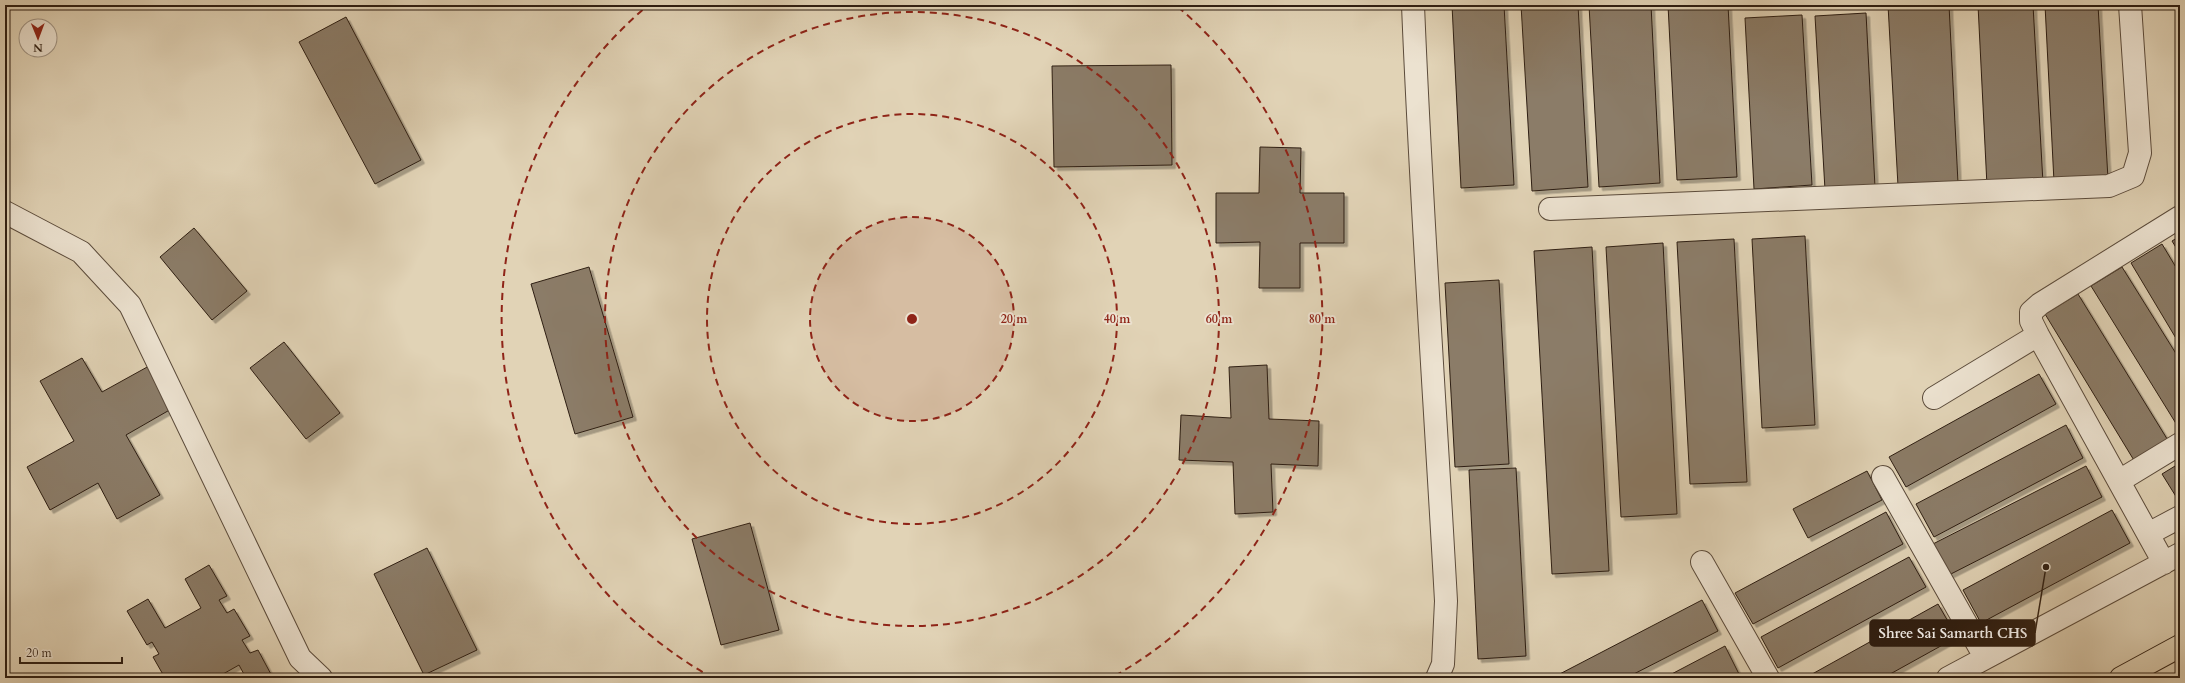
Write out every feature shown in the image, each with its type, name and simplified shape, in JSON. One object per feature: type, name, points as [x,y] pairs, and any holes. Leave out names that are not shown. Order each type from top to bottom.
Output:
[{"type":"highway","points":[[2121,678],[2180,646]]},
{"type":"street","points":[[1413,5],[1418,124],[1425,214],[1446,601],[1443,664],[1437,678]]},
{"type":"street","points":[[1550,209],[2109,186],[2133,176],[2140,153],[2130,5]]},
{"type":"street","points":[[5,212],[81,252],[130,305],[300,658],[321,678]]},
{"type":"street","points":[[1948,678],[2172,559],[2148,534],[2038,335],[2031,321],[2031,312],[2040,304],[2180,217]]},
{"type":"street","points":[[1934,398],[2038,335]]},
{"type":"street","points":[[2119,481],[2180,444]]},
{"type":"street","points":[[1883,477],[1985,657]]},
{"type":"street","points":[[2148,534],[2180,517]]},
{"type":"street","points":[[1702,562],[1768,678]]},
{"type":"building","points":[[1452,5],[1504,5],[1514,185],[1461,188]]},
{"type":"building","points":[[1521,5],[1578,5],[1588,187],[1532,191]]},
{"type":"building","points":[[1589,5],[1651,5],[1660,183],[1599,187]]},
{"type":"building","points":[[1668,5],[1728,5],[1737,177],[1677,180]]},
{"type":"building","points":[[1888,5],[1949,5],[1958,183],[1898,186]]},
{"type":"building","points":[[1978,5],[2033,5],[2043,183],[1987,186]]},
{"type":"building","points":[[2045,5],[2098,5],[2108,179],[2054,182]]},
{"type":"building","points":[[1866,13],[1875,187],[1825,190],[1815,16]]},
{"type":"building","points":[[1802,15],[1812,185],[1754,189],[1745,18]]},
{"type":"building","points":[[346,17],[421,160],[375,184],[299,42]]},
{"type":"building","points":[[1171,65],[1172,165],[1054,167],[1052,66]]},
{"type":"building","points":[[1260,147],[1301,148],[1300,193],[1344,193],[1344,243],[1300,243],[1300,288],[1259,288],[1260,242],[1216,243],[1216,193],[1259,193]]},
{"type":"building","points":[[194,228],[247,291],[212,320],[160,257]]},
{"type":"building","points":[[1805,236],[1815,425],[1762,428],[1752,239]]},
{"type":"building","points":[[2180,236],[2180,254],[2172,241]]},
{"type":"building","points":[[1734,239],[1747,482],[1690,484],[1677,242]]},
{"type":"building","points":[[1663,243],[1677,514],[1621,517],[1606,247]]},
{"type":"building","points":[[2162,244],[2180,274],[2180,345],[2131,263]]},
{"type":"building","points":[[1592,247],[1609,571],[1552,574],[1534,251]]},
{"type":"building","points":[[589,267],[633,417],[575,434],[531,284]]},
{"type":"building","points":[[2122,267],[2180,360],[2180,430],[2091,286]]},
{"type":"building","points":[[1499,280],[1509,464],[1455,467],[1445,283]]},
{"type":"building","points":[[2078,294],[2169,442],[2135,462],[2045,314]]},
{"type":"building","points":[[284,342],[340,413],[306,439],[250,368]]},
{"type":"building","points":[[82,358],[102,392],[149,366],[173,408],[126,435],[160,495],[117,519],[98,483],[50,510],[27,467],[74,441],[40,381]]},
{"type":"building","points":[[1267,365],[1269,419],[1319,421],[1318,466],[1271,464],[1273,512],[1235,514],[1233,462],[1179,460],[1181,415],[1231,418],[1229,367]]},
{"type":"building","points":[[2039,374],[2056,404],[1906,487],[1889,457]]},
{"type":"building","points":[[2066,425],[2083,458],[1934,537],[1916,504]]},
{"type":"building","points":[[2180,463],[2180,503],[2162,474]]},
{"type":"building","points":[[2086,466],[2102,497],[1945,577],[1929,546]]},
{"type":"building","points":[[1516,468],[1526,656],[1478,659],[1469,470]]},
{"type":"building","points":[[1867,471],[1882,500],[1808,538],[1793,509]]},
{"type":"building","points":[[2112,510],[2130,543],[1981,623],[1963,590]]},
{"type":"building","points":[[1886,512],[1903,544],[1753,624],[1735,593]]},
{"type":"building","points":[[750,523],[779,630],[721,645],[692,539]]},
{"type":"building","points":[[427,548],[477,650],[424,675],[374,574]]},
{"type":"building","points":[[1909,557],[1926,587],[1778,668],[1761,637]]},
{"type":"building","points":[[209,565],[227,596],[219,600],[227,613],[234,609],[250,636],[242,640],[250,653],[258,650],[273,678],[246,678],[239,665],[216,678],[165,678],[153,657],[159,654],[152,642],[147,645],[127,611],[148,599],[165,628],[201,608],[185,579]]},
{"type":"building","points":[[1702,600],[1718,631],[1626,678],[1552,678]]},
{"type":"building","points":[[1938,604],[1957,637],[1883,678],[1805,678]]},
{"type":"building","points":[[1725,646],[1741,678],[1664,678]]},
{"type":"place","name":"Shree Sai Samarth CHS","points":[[2046,567]]}]
